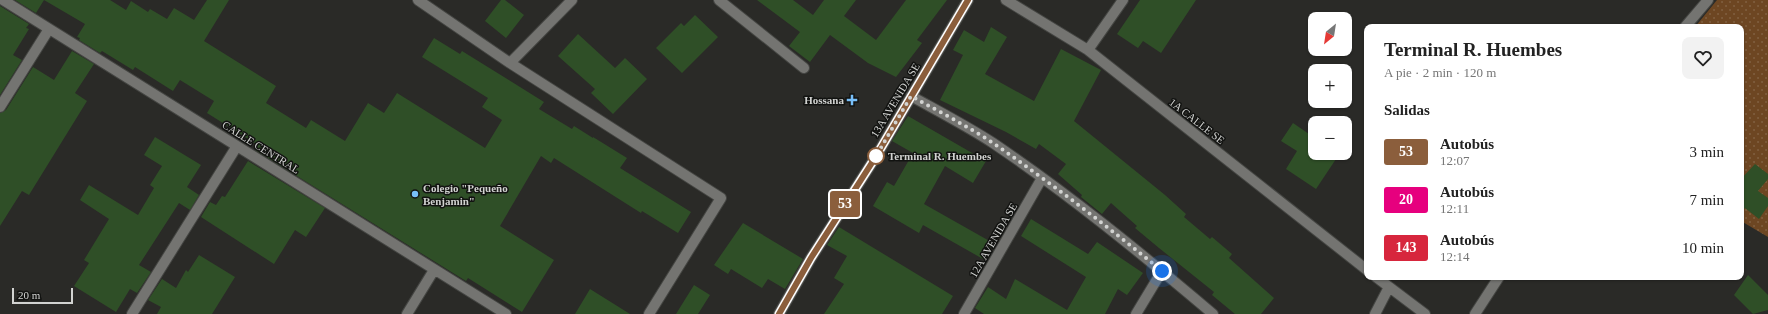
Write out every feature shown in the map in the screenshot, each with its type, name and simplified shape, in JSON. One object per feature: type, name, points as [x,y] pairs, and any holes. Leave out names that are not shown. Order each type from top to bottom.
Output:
[{"type":"street","name":"CALLE CENTRAL","points":[[3,0],[506,314]]},
{"type":"street","points":[[418,0],[510,63],[721,198],[649,314]]},
{"type":"street","points":[[510,63],[572,0]]},
{"type":"street","points":[[719,0],[804,68]]},
{"type":"street","name":"13A AVENIDA SE","points":[[779,314],[811,258],[875,158],[968,0]]},
{"type":"street","name":"1A CALLE SE","points":[[1006,0],[1088,50],[1364,268]]},
{"type":"street","points":[[1088,50],[1123,0]]},
{"type":"street","points":[[1688,24],[1708,0]]},
{"type":"street","points":[[0,107],[49,29]]},
{"type":"street","points":[[911,96],[991,142],[1042,178],[1084,209],[1162,271],[1213,314]]},
{"type":"street","points":[[132,314],[237,146]]},
{"type":"street","name":"12A AVENIDA SE","points":[[964,314],[1042,178]]},
{"type":"street","points":[[407,314],[434,270]]},
{"type":"street","points":[[1136,314],[1162,271]]},
{"type":"street","points":[[1380,280],[1425,314]]},
{"type":"street","points":[[1475,314],[1497,280]]},
{"type":"street","points":[[1375,314],[1389,287]]},
{"type":"shaded area","points":[[1717,0],[1768,0],[1768,237],[1744,223],[1744,24],[1697,24]]},
{"type":"building","points":[[15,0],[44,0],[36,13]]},
{"type":"building","points":[[44,0],[110,0],[126,10],[131,1],[148,12],[150,9],[167,19],[174,8],[194,20],[207,0],[229,0],[204,41],[276,86],[266,103],[306,128],[311,120],[345,141],[368,103],[384,113],[397,93],[485,148],[502,120],[482,107],[488,98],[422,57],[434,38],[460,54],[462,51],[544,102],[539,109],[572,129],[574,126],[627,158],[620,168],[691,212],[678,233],[642,211],[641,213],[554,158],[551,163],[541,156],[500,226],[554,260],[522,312],[468,278],[466,281],[255,150],[258,145],[207,113],[214,101],[180,80],[173,91],[135,67],[133,70],[102,51],[100,53],[79,40],[80,38],[77,37],[85,24]]},
{"type":"building","points":[[501,0],[505,0],[524,15],[506,38],[485,21]]},
{"type":"building","points":[[757,0],[793,0],[813,15],[824,0],[856,0],[844,16],[876,40],[906,0],[947,0],[917,40],[922,43],[896,77],[868,63],[830,35],[810,62],[789,46],[800,32]]},
{"type":"building","points":[[1140,0],[1196,0],[1161,53],[1143,41],[1138,48],[1117,34]]},
{"type":"building","points":[[0,6],[29,24],[26,28],[29,29],[13,55],[22,60],[0,95]]},
{"type":"building","points":[[695,15],[718,37],[682,73],[656,48],[681,23],[684,26]]},
{"type":"building","points":[[991,27],[1007,37],[985,74],[1034,101],[1061,49],[1101,70],[1074,121],[1165,195],[1186,214],[1184,217],[1210,239],[1212,237],[1232,254],[1229,258],[1274,298],[1261,314],[1235,314],[1212,295],[1214,292],[1135,228],[1137,226],[1111,203],[1102,214],[1081,197],[1082,195],[1058,174],[1066,164],[1039,144],[1036,149],[1006,132],[940,100],[963,55],[953,50],[964,30],[984,42]]},
{"type":"building","points":[[578,34],[615,68],[625,58],[647,79],[613,114],[591,93],[595,89],[558,56]]},
{"type":"building","points":[[72,51],[94,64],[75,93],[87,101],[29,195],[22,191],[0,226],[0,113],[6,110],[33,67],[54,80]]},
{"type":"building","points":[[908,116],[986,161],[973,183],[945,166],[924,204],[993,243],[983,259],[923,225],[919,233],[873,206],[887,182],[894,186],[913,153],[892,141]]},
{"type":"building","points":[[1293,123],[1308,133],[1308,160],[1335,160],[1316,189],[1286,169],[1297,151],[1281,141]]},
{"type":"building","points":[[155,137],[201,165],[187,187],[199,195],[190,210],[179,203],[139,265],[151,272],[137,293],[130,289],[116,312],[74,286],[89,263],[84,260],[109,219],[80,200],[89,185],[138,215],[154,188],[150,185],[162,166],[144,155]]},
{"type":"building","points":[[248,161],[325,208],[306,237],[295,230],[274,264],[201,217],[210,202],[216,205],[222,196],[225,197]]},
{"type":"building","points":[[1755,164],[1768,174],[1768,179],[1758,191],[1768,198],[1768,206],[1759,219],[1745,208],[1744,209],[1744,176]]},
{"type":"building","points":[[1031,219],[1088,254],[1097,242],[1143,273],[1127,295],[1118,289],[1105,314],[984,314],[975,308],[988,287],[1006,299],[1015,279],[1067,310],[1086,277],[1021,236]]},
{"type":"building","points":[[743,223],[803,259],[785,289],[768,279],[762,288],[731,269],[728,274],[714,265]]},
{"type":"building","points":[[839,227],[953,296],[942,314],[824,314],[844,284],[834,278],[847,256],[827,245]]},
{"type":"building","points":[[199,255],[235,277],[212,314],[157,314],[161,307],[148,300],[162,279],[176,288],[186,270],[188,272]]},
{"type":"building","points":[[1748,275],[1768,295],[1768,310],[1753,314],[1734,295]]},
{"type":"building","points":[[694,285],[710,295],[698,314],[676,314]]},
{"type":"building","points":[[590,289],[630,314],[575,314]]},
{"type":"bus line","name":"53","points":[[779,314],[811,258],[875,158],[968,0]]},
{"type":"place","name":"Hossana","points":[[852,100]]},
{"type":"place","name":"Terminal R. Huembes","points":[[876,156]]},
{"type":"place","name":"Colegio \"Pequeño Benjamin\"","points":[[415,194]]},
{"type":"route","points":[[876,156],[875,158],[911,96],[991,142],[1084,209],[1162,271]]}]
